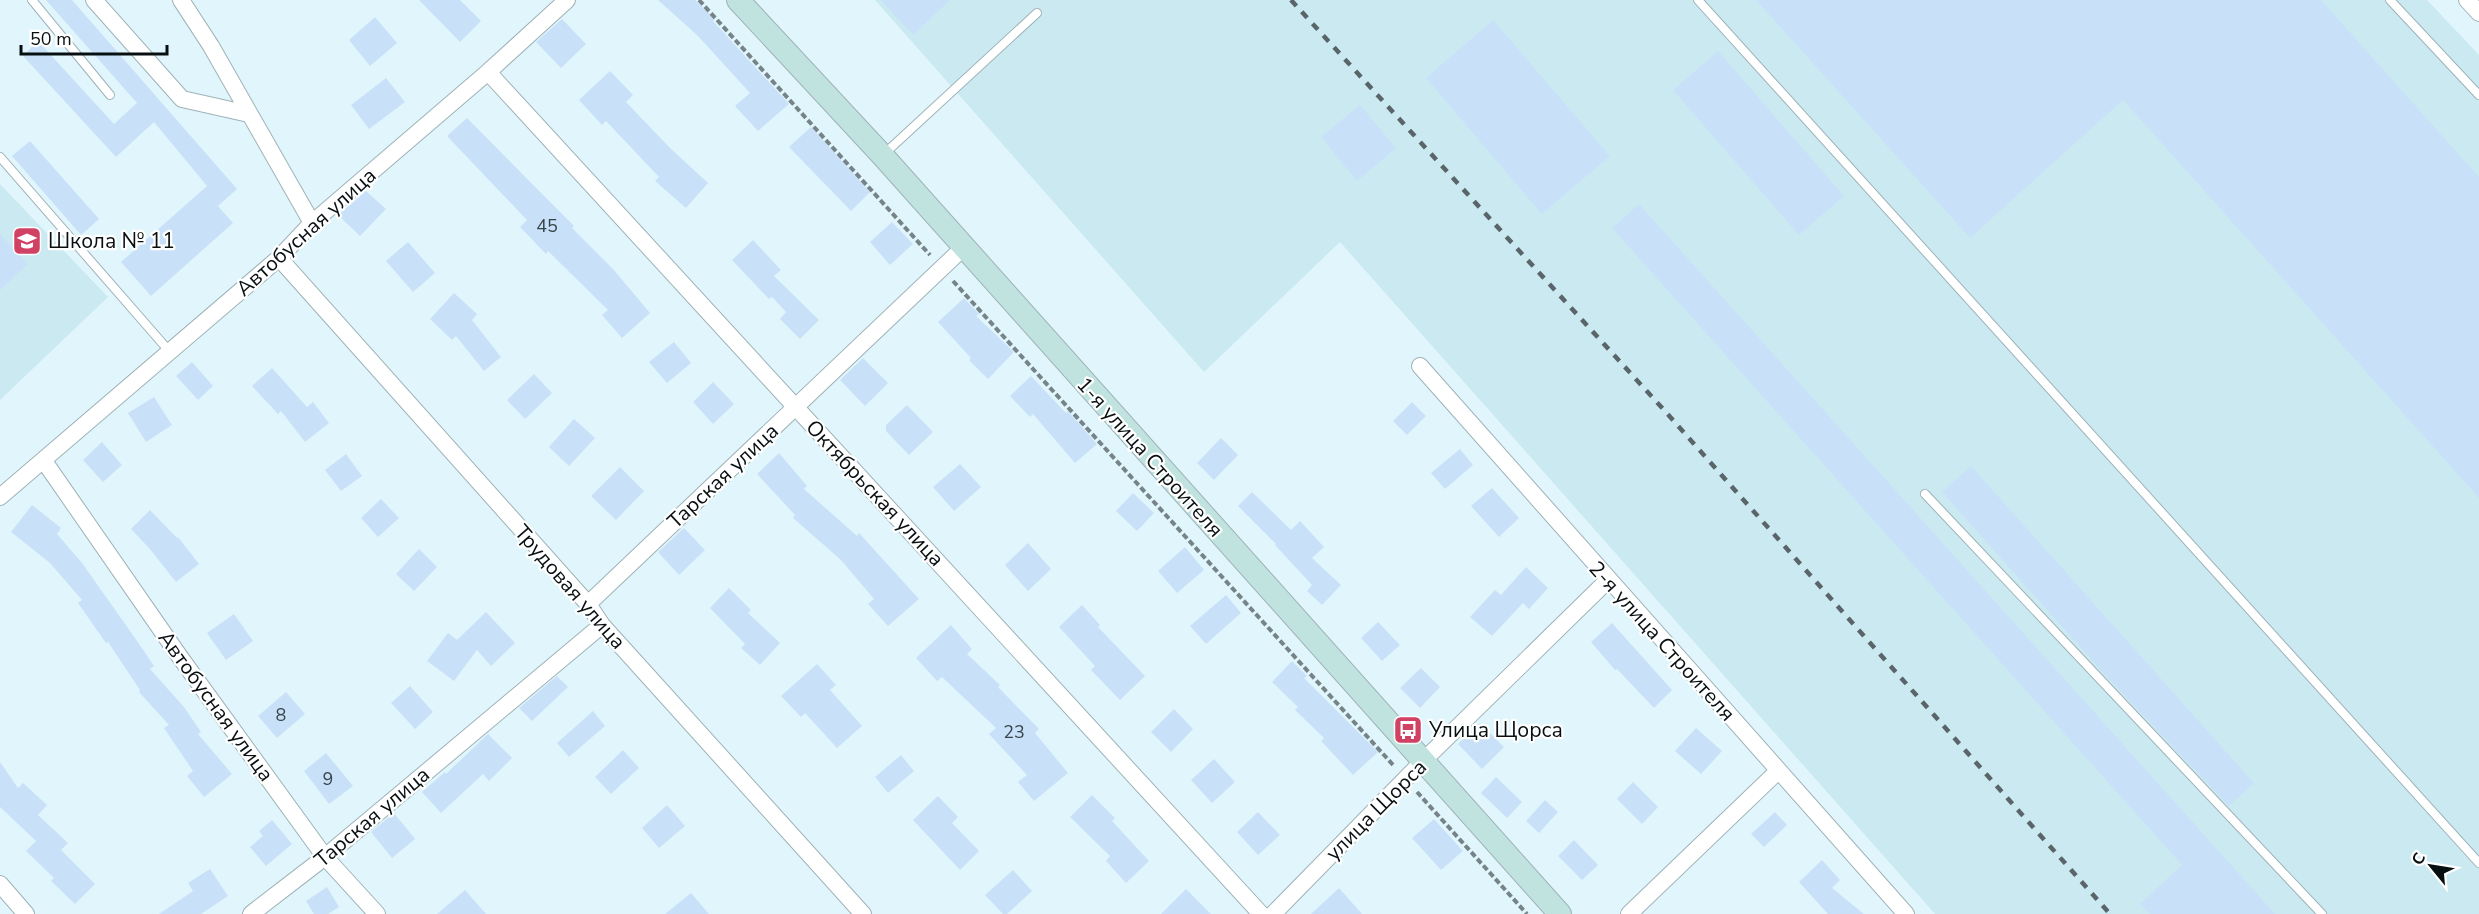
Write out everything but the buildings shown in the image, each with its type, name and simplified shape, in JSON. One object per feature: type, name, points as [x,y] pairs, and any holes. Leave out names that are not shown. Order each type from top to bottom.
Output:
[{"type":"street","points":[[94,0],[182,99],[249,114]]},
{"type":"street","points":[[181,0],[211,46],[312,223]]},
{"type":"street","name":"Автобусная улица","points":[[0,497],[44,462],[279,258],[312,223],[488,72],[567,0]]},
{"type":"street","name":"1-я улица Строителя","points":[[738,0],[882,155],[1560,914]]},
{"type":"street","points":[[2467,0],[2479,13]]},
{"type":"street","name":"Октябрьская улица","points":[[488,72],[1261,914]]},
{"type":"street","name":"Тарская улица","points":[[588,604],[963,248]]},
{"type":"street","name":"Трудовая улица","points":[[279,258],[588,604],[602,625],[863,914]]},
{"type":"street","name":"2-я улица Строителя","points":[[1420,366],[1906,914]]},
{"type":"street","name":"Автобусная улица","points":[[44,462],[180,657],[325,857],[377,914]]},
{"type":"street","name":"улица Щорса","points":[[1273,914],[1422,762],[1608,580]]},
{"type":"street","name":"Тарская улица","points":[[251,914],[325,857],[602,625]]},
{"type":"street","points":[[1629,914],[1778,771]]},
{"type":"street","points":[[0,884],[26,914]]},
{"type":"lane","points":[[32,0],[111,95]]},
{"type":"lane","points":[[1698,0],[2479,863]]},
{"type":"lane","points":[[2391,0],[2479,95]]},
{"type":"lane","points":[[882,155],[1037,14]]},
{"type":"lane","points":[[0,157],[170,352]]},
{"type":"lane","points":[[1925,494],[2322,914]]},
{"type":"path","points":[[699,0],[1527,914]]},
{"type":"shaded area","points":[[875,0],[2427,0],[2479,55],[2479,914],[1935,914],[1340,242],[1204,372]]},
{"type":"shaded area","name":"Школа № 11","points":[[0,184],[108,297],[0,400]]},
{"type":"railway","points":[[1291,0],[1664,410],[2110,914]]},
{"type":"place","name":"Школа № 11","points":[[27,241]]},
{"type":"place","name":"Улица Щорса","points":[[1408,730]]}]
